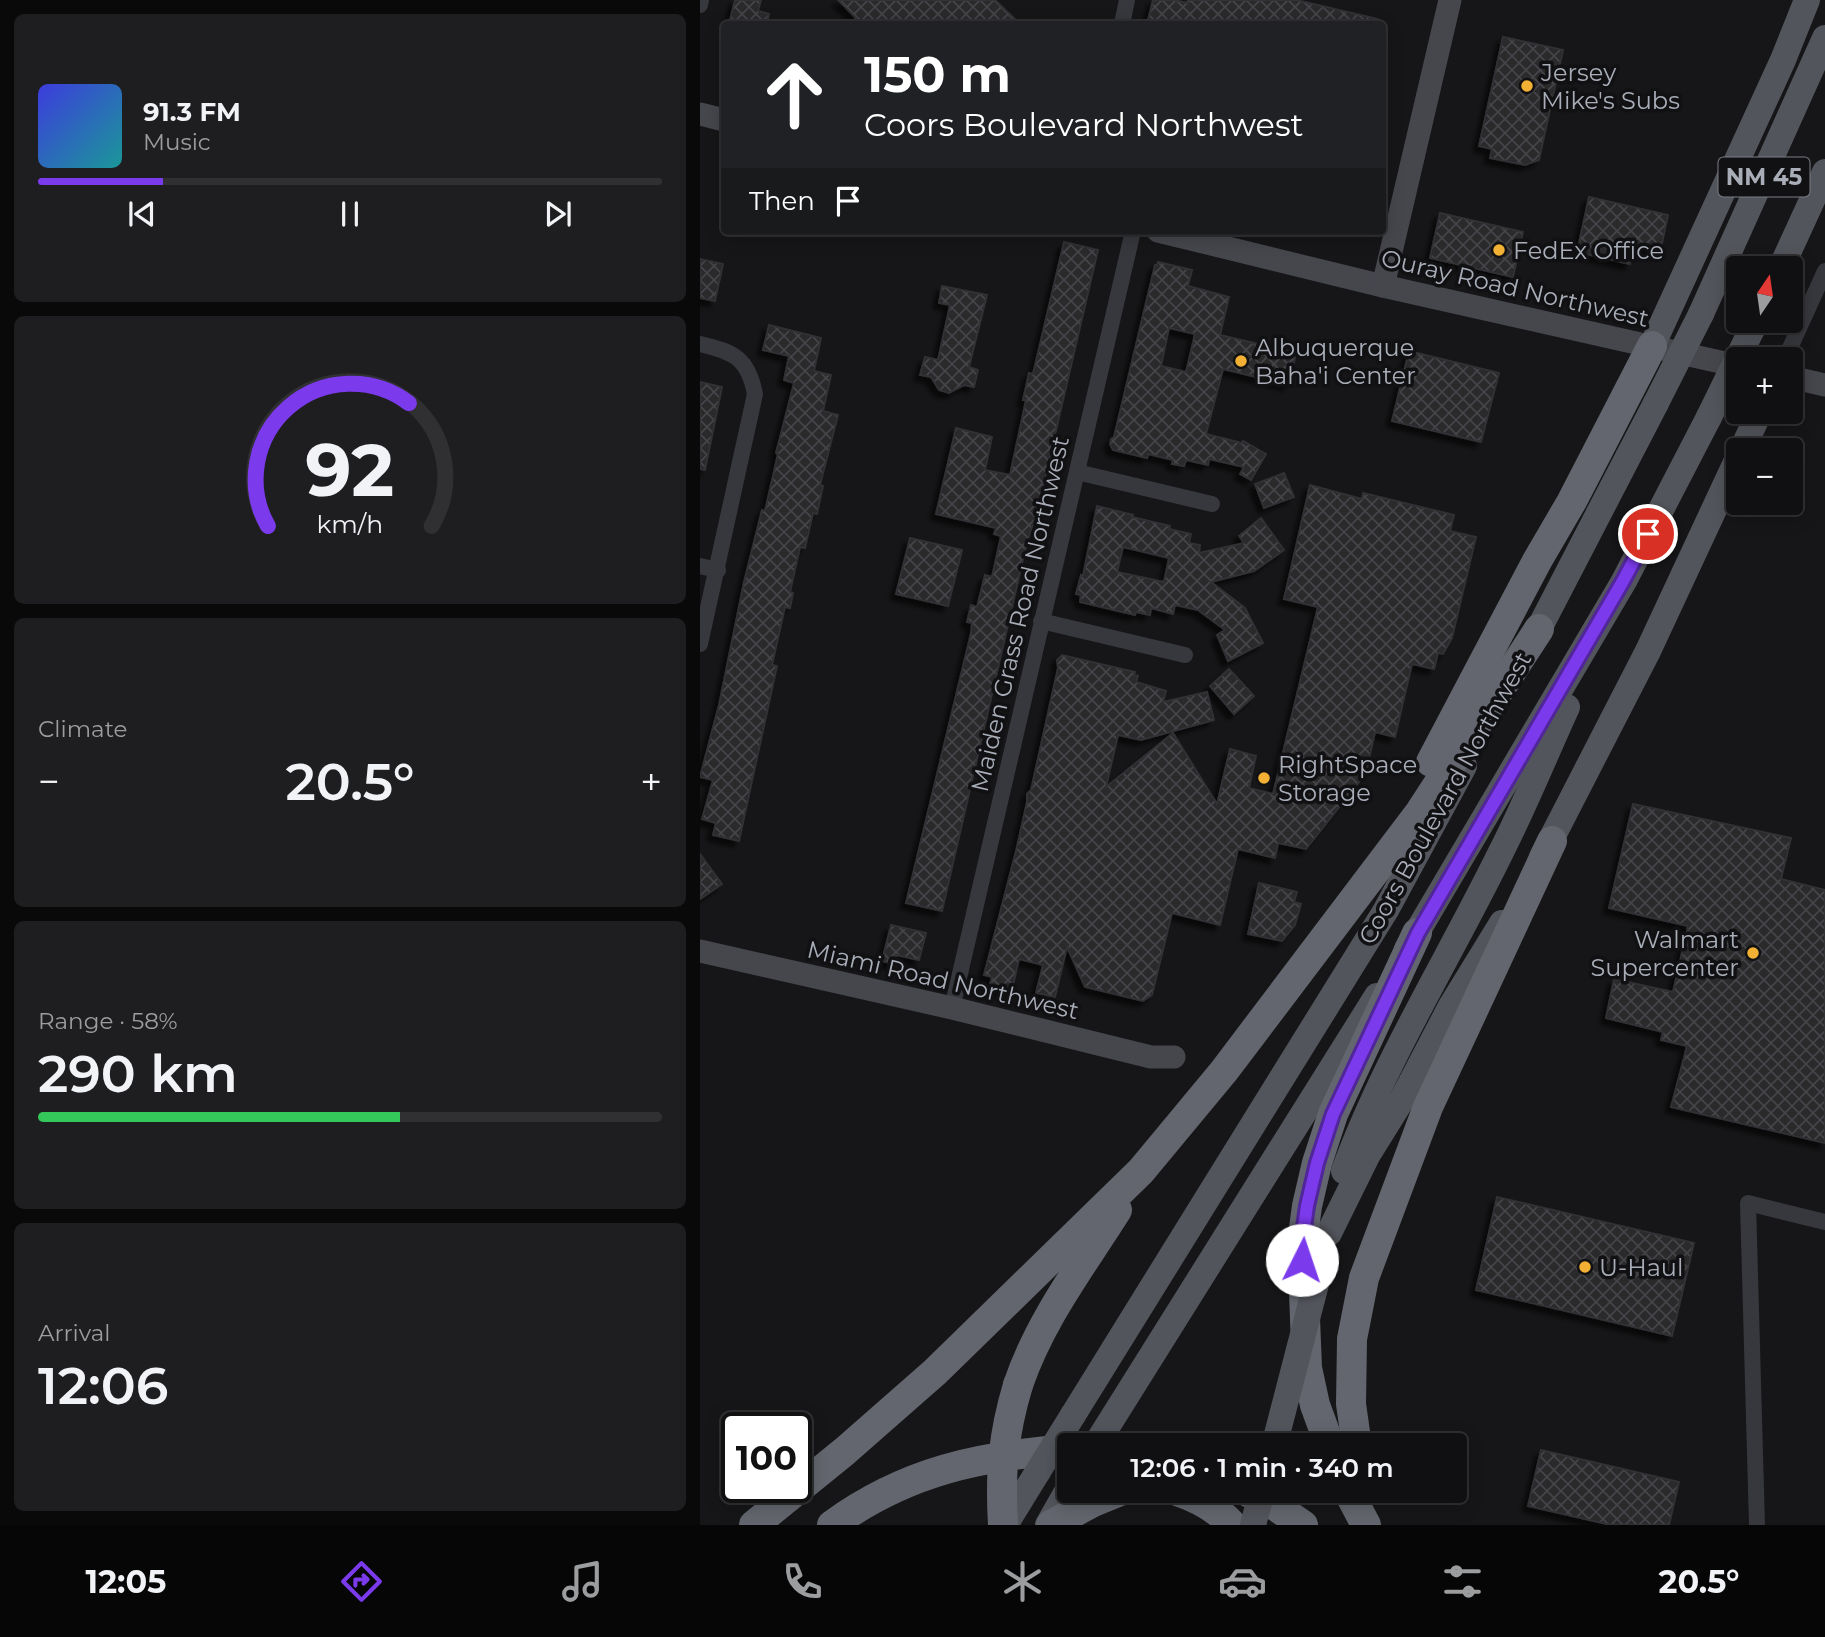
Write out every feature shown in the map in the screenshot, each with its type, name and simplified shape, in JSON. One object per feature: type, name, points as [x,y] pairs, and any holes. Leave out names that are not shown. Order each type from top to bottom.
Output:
[{"type":"highway","points":[[1355,899],[1364,866],[1438,751],[1652,346]]},
{"type":"highway","points":[[754,1525],[845,1451],[935,1372],[1141,1171],[1224,1071],[1420,812],[1539,629]]},
{"type":"highway","points":[[1355,1433],[1351,1404],[1352,1339],[1364,1278],[1428,1107],[1552,841]]},
{"type":"highway","points":[[1325,1433],[1315,1405],[1307,1368],[1302,1242],[1307,1206],[1333,1114],[1418,933]]},
{"type":"highway","points":[[1004,1525],[1001,1469],[1007,1424],[1026,1360],[1043,1324],[1141,1171]]},
{"type":"highway","points":[[832,1525],[895,1487],[957,1464],[1019,1452],[1057,1450]]},
{"type":"highway","points":[[1049,1525],[1091,1503]]},
{"type":"highway","points":[[1203,1503],[1212,1507],[1232,1525]]},
{"type":"highway","points":[[1270,1503],[1303,1525]]},
{"type":"highway","points":[[1354,1503],[1366,1525]]},
{"type":"highway","points":[[1373,1503],[1380,1525]]},
{"type":"main road","points":[[1652,346],[1783,60],[1807,0]]},
{"type":"main road","name":"Coors Boulevard Northwest","points":[[1004,1525],[1386,910],[1539,629],[1656,404],[1701,314],[1825,38]]},
{"type":"main road","name":"NM 45","points":[[1786,256],[1825,172]]},
{"type":"main road","name":"Coors Boulevard Northwest","points":[[1103,1433],[1312,1096],[1418,933],[1623,581],[1750,333]]},
{"type":"main road","points":[[1326,1245],[1367,1156],[1404,1098],[1451,1006],[1552,841],[1648,651],[1726,484]]},
{"type":"main road","points":[[1277,1433],[1343,1175],[1355,1141],[1390,1066],[1502,851],[1623,581]]},
{"type":"main road","points":[[1049,1525],[1061,1503]]},
{"type":"main road","points":[[1254,1525],[1259,1503]]},
{"type":"street","points":[[1123,21],[1127,0]]},
{"type":"street","points":[[1382,286],[1450,0]]},
{"type":"street","points":[[700,114],[721,119]]},
{"type":"street","name":"Maiden Grass Road Northwest","points":[[952,1008],[1132,235]]},
{"type":"street","name":"Ouray Road Northwest","points":[[1174,235],[1382,286],[1726,363]]},
{"type":"street","points":[[1790,347],[1825,271]]},
{"type":"street","points":[[700,344],[728,350],[743,363],[751,376],[755,394],[700,644]]},
{"type":"street","points":[[1803,380],[1825,385]]},
{"type":"street","points":[[1077,472],[1212,504]]},
{"type":"street","points":[[700,565],[718,570]]},
{"type":"street","points":[[1041,621],[1185,655]]},
{"type":"street","name":"Miami Road Northwest","points":[[700,951],[952,1008],[1151,1057],[1174,1057]]},
{"type":"street","points":[[1758,1525],[1748,1203],[1825,1222]]},
{"type":"building","points":[[735,0],[761,0],[758,11],[769,14],[768,21],[730,21]]},
{"type":"building","points":[[838,0],[995,0],[1017,21],[853,21],[856,18]]},
{"type":"building","points":[[1153,0],[1187,3],[1188,0],[1296,0],[1378,19],[1378,21],[1148,21]]},
{"type":"building","points":[[1503,37],[1563,50],[1539,160],[1525,165],[1490,158],[1492,149],[1479,146]]},
{"type":"building","points":[[1589,197],[1668,215],[1660,253],[1634,247],[1630,264],[1577,252]]},
{"type":"building","points":[[1440,213],[1523,232],[1513,277],[1430,258]]},
{"type":"building","points":[[1064,242],[1098,250],[942,911],[906,903],[971,633],[972,623],[967,622],[971,605],[977,607],[985,575],[992,577],[1001,536],[994,534],[996,528],[936,514],[956,428],[992,437],[985,470],[1010,475],[1029,373],[1033,374]]},
{"type":"building","points":[[700,259],[723,264],[715,301],[700,298]]},
{"type":"building","points":[[1158,262],[1192,270],[1188,286],[1229,297],[1220,335],[1296,353],[1289,385],[1223,369],[1206,434],[1242,443],[1243,441],[1266,454],[1251,480],[1240,474],[1244,467],[1209,459],[1208,465],[1186,460],[1184,466],[1172,464],[1173,460],[1148,454],[1147,458],[1113,450],[1110,444]],"holes":[[[1169,328],[1195,334],[1186,372],[1161,366]]]},
{"type":"building","points":[[942,286],[987,295],[969,367],[978,370],[974,387],[964,385],[949,393],[939,390],[931,377],[920,375],[925,357],[938,360],[950,305],[939,303]]},
{"type":"building","points":[[769,325],[821,338],[814,371],[831,375],[823,411],[838,415],[820,485],[823,486],[817,514],[813,513],[805,548],[800,547],[790,592],[793,593],[790,608],[785,607],[772,665],[777,666],[739,841],[713,835],[716,823],[702,819],[713,780],[700,777],[719,705],[744,582],[762,510],[765,511],[794,383],[784,380],[789,356],[763,350]]},
{"type":"building","points":[[1409,351],[1499,373],[1481,442],[1392,421]]},
{"type":"building","points":[[700,382],[722,387],[705,470],[700,469]]},
{"type":"building","points":[[1284,473],[1294,497],[1264,508],[1255,484]]},
{"type":"building","points":[[1310,485],[1362,499],[1363,493],[1454,515],[1450,531],[1476,537],[1452,638],[1443,654],[1438,653],[1434,669],[1412,664],[1395,737],[1375,732],[1366,773],[1306,849],[1278,843],[1275,858],[1238,849],[1220,925],[1172,913],[1152,995],[1143,1001],[1085,987],[1067,947],[1055,997],[1036,993],[1043,965],[1019,959],[1011,994],[989,988],[992,977],[984,975],[1016,851],[1027,794],[1031,790],[1058,668],[1057,660],[1062,655],[1135,672],[1134,675],[1138,676],[1136,682],[1166,691],[1163,702],[1207,692],[1214,720],[1141,740],[1118,735],[1106,787],[1173,733],[1217,804],[1230,749],[1256,756],[1249,788],[1273,794],[1318,607],[1284,599]]},
{"type":"building","points":[[1097,506],[1191,534],[1189,543],[1200,545],[1199,553],[1244,543],[1239,536],[1261,518],[1284,550],[1254,571],[1211,582],[1245,608],[1263,643],[1228,661],[1217,635],[1225,630],[1198,610],[1175,605],[1173,614],[1151,608],[1150,615],[1136,612],[1135,615],[1080,602],[1081,595],[1076,594],[1081,575],[1083,576]],"holes":[[[1123,547],[1169,558],[1164,582],[1117,572]]]},
{"type":"building","points":[[910,538],[962,550],[948,606],[896,594]]},
{"type":"building","points":[[1229,669],[1254,696],[1234,714],[1210,686]]},
{"type":"building","name":"Walmart Supercenter","points":[[1633,804],[1791,838],[1781,879],[1825,890],[1825,1143],[1671,1107],[1687,1046],[1661,1040],[1663,1032],[1606,1018],[1614,979],[1673,992],[1688,926],[1609,908]]},
{"type":"building","points":[[700,854],[722,884],[700,899]]},
{"type":"building","points":[[1259,883],[1297,892],[1294,902],[1301,904],[1295,925],[1282,941],[1248,934]]},
{"type":"building","points":[[891,925],[926,933],[919,960],[896,955],[894,964],[882,961]]},
{"type":"building","name":"U-Haul","points":[[1497,1197],[1694,1243],[1672,1336],[1476,1290]]},
{"type":"building","points":[[1541,1450],[1679,1482],[1669,1525],[1611,1525],[1528,1506]]},
{"type":"place","name":"Jersey Mike's Subs","points":[[1527,86]]},
{"type":"place","name":"FedEx Office","points":[[1499,250]]},
{"type":"place","name":"Albuquerque Baha'i Center","points":[[1241,361]]},
{"type":"place","name":"RightSpace Storage","points":[[1264,778]]},
{"type":"place","name":"Walmart Supercenter","points":[[1753,953]]},
{"type":"place","name":"U-Haul","points":[[1585,1267]]},
{"type":"route","points":[[1302,1260],[1307,1206],[1333,1114],[1418,933],[1648,534]]}]
